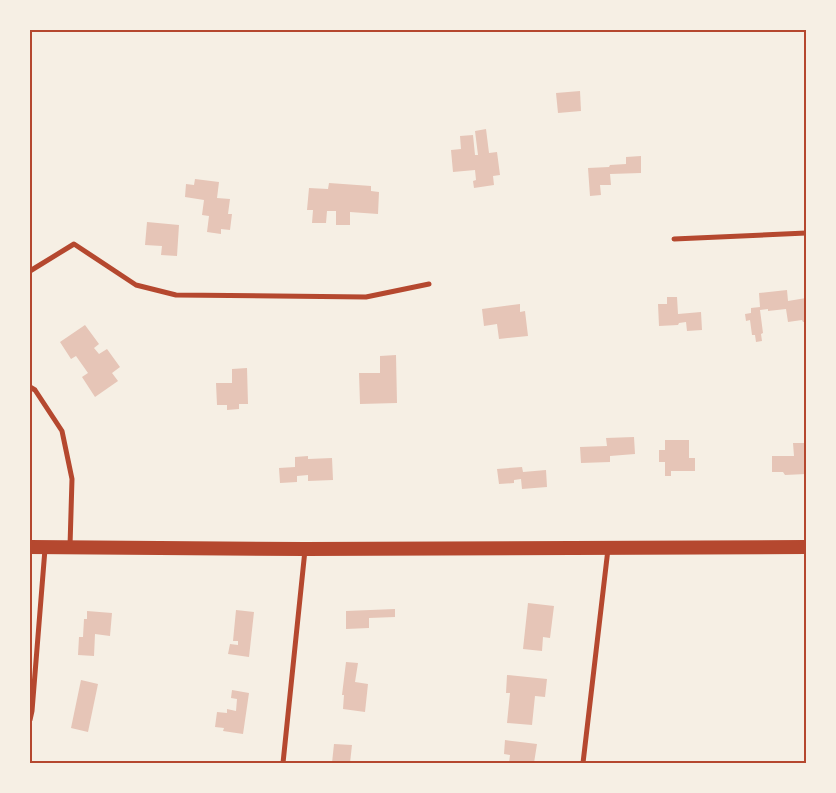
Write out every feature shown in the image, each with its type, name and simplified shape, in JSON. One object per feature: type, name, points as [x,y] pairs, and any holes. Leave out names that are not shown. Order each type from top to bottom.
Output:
[{"type":"highway","points":[[30,547],[306,549],[806,547]]},
{"type":"street","points":[[674,239],[806,233]]},
{"type":"street","points":[[30,271],[74,244],[136,285],[176,295],[366,297],[429,284]]},
{"type":"street","points":[[30,387],[35,390],[62,431],[72,479],[70,547]]},
{"type":"street","points":[[30,720],[45,546]]},
{"type":"street","points":[[582,763],[608,548]]},
{"type":"street","points":[[283,763],[306,549]]},
{"type":"building","points":[[580,91],[581,111],[558,113],[556,93]]},
{"type":"building","points":[[486,129],[489,153],[497,152],[500,175],[493,176],[494,185],[474,188],[473,181],[476,180],[475,170],[453,172],[451,150],[461,149],[460,136],[473,135],[475,155],[478,155],[475,131]]},
{"type":"building","points":[[641,156],[641,173],[610,174],[611,185],[600,185],[601,195],[590,196],[588,168],[626,164],[626,157]]},
{"type":"building","points":[[195,179],[219,182],[217,198],[230,199],[228,214],[232,214],[230,230],[221,229],[221,234],[207,232],[209,216],[202,215],[204,200],[185,197],[186,184],[194,185]]},
{"type":"building","points":[[329,183],[371,186],[371,191],[379,192],[378,214],[350,212],[350,225],[336,225],[336,211],[327,211],[326,223],[312,223],[313,210],[307,210],[309,188],[328,189]]},
{"type":"building","points":[[147,222],[179,225],[177,256],[161,255],[162,246],[145,245]]},
{"type":"building","points":[[787,290],[788,301],[806,298],[806,322],[802,320],[788,322],[786,309],[760,310],[763,333],[761,334],[762,341],[756,342],[755,335],[752,335],[750,320],[746,321],[745,314],[751,313],[751,308],[760,307],[759,293]]},
{"type":"building","points":[[667,297],[677,297],[678,314],[701,312],[702,330],[687,331],[686,322],[679,323],[678,325],[659,326],[658,304],[667,304]]},
{"type":"building","points":[[520,304],[520,312],[525,311],[528,336],[499,339],[497,324],[484,326],[482,309]]},
{"type":"building","points":[[85,325],[99,344],[94,348],[99,354],[107,349],[120,367],[112,373],[118,381],[95,397],[82,377],[88,373],[76,356],[71,359],[60,342]]},
{"type":"building","points":[[396,355],[397,403],[360,404],[359,373],[380,373],[380,356]]},
{"type":"building","points":[[247,368],[248,404],[239,404],[239,409],[227,410],[227,405],[217,405],[216,383],[232,383],[232,369]]},
{"type":"building","points":[[634,437],[635,454],[610,456],[610,462],[581,463],[580,447],[607,446],[606,438]]},
{"type":"building","points":[[665,440],[689,440],[689,458],[695,458],[695,471],[671,471],[671,476],[665,476],[665,462],[659,462],[659,450],[665,450]]},
{"type":"building","points":[[793,443],[805,443],[806,474],[785,475],[783,472],[772,472],[772,456],[794,456]]},
{"type":"building","points":[[308,456],[308,459],[332,458],[333,480],[308,481],[308,475],[297,476],[297,482],[280,483],[279,468],[295,467],[295,457]]},
{"type":"building","points":[[522,467],[523,472],[546,470],[547,487],[522,489],[521,479],[514,480],[514,483],[499,484],[497,469]]},
{"type":"building","points":[[528,603],[554,606],[550,638],[543,637],[542,651],[523,649]]},
{"type":"building","points":[[395,609],[395,617],[369,618],[369,628],[346,629],[346,611]]},
{"type":"building","points":[[236,610],[254,612],[249,657],[228,654],[230,644],[238,645],[238,641],[233,641]]},
{"type":"building","points":[[87,611],[112,613],[110,636],[95,634],[94,656],[78,655],[79,637],[83,637],[84,619],[87,619]]},
{"type":"building","points":[[346,662],[358,663],[355,682],[368,684],[365,712],[343,709],[344,695],[342,695]]},
{"type":"building","points":[[507,675],[547,679],[545,697],[535,696],[532,725],[507,723],[510,693],[506,693]]},
{"type":"building","points":[[81,680],[98,684],[88,732],[71,728]]},
{"type":"building","points":[[232,690],[249,693],[243,734],[223,731],[224,728],[215,727],[217,712],[227,713],[227,709],[236,711],[237,699],[231,698]]},
{"type":"building","points":[[505,740],[537,744],[534,763],[509,763],[510,755],[504,754]]},
{"type":"building","points":[[334,744],[352,745],[350,763],[332,763]]}]
